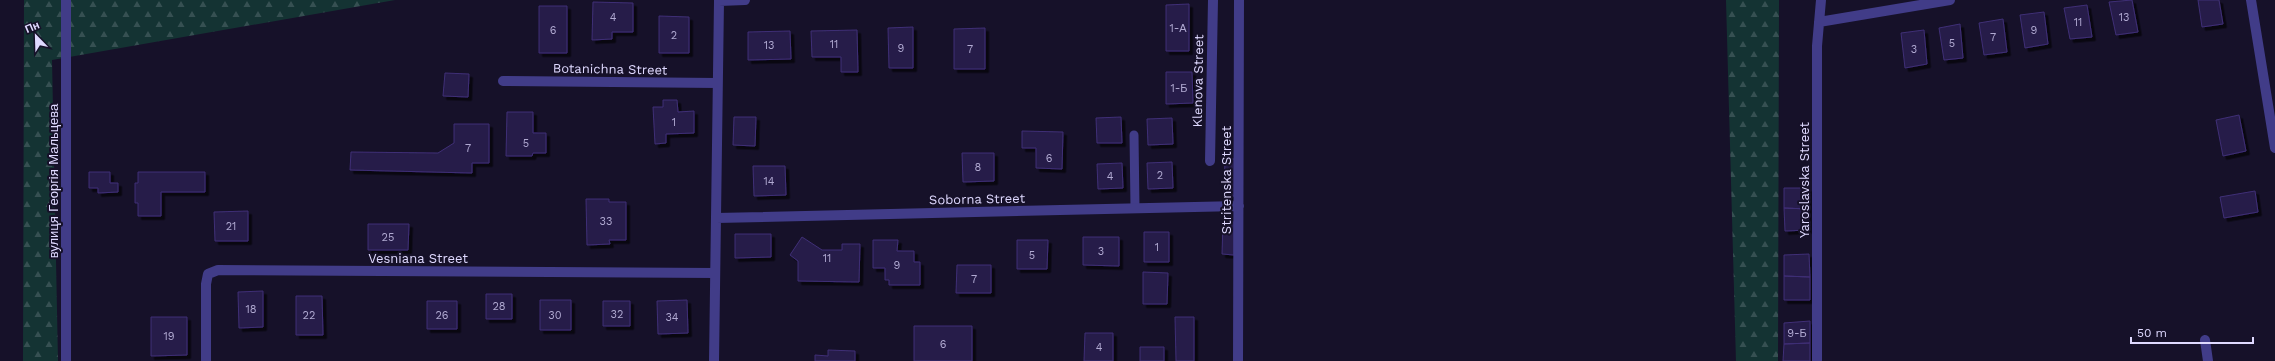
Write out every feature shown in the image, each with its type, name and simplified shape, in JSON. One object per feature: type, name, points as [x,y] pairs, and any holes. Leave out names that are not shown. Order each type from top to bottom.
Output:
[{"type":"street","name":"вулиця Георгія Мальцева","points":[[66,0],[66,361]]},
{"type":"street","points":[[714,361],[718,1],[744,0]]},
{"type":"street","name":"Klenova Street","points":[[1210,161],[1213,0]]},
{"type":"street","name":"Stritenska Street","points":[[1238,361],[1239,0]]},
{"type":"street","name":"Yaroslavska Street","points":[[1817,361],[1819,22],[1821,0]]},
{"type":"street","points":[[1819,22],[1950,0]]},
{"type":"street","points":[[2251,0],[2275,148]]},
{"type":"street","name":"Botanichna Street","points":[[503,81],[717,83]]},
{"type":"street","name":"Soborna Street","points":[[716,218],[1239,206]]},
{"type":"street","name":"Vesniana Street","points":[[206,361],[206,284],[208,274],[218,270],[715,272]]},
{"type":"street","points":[[2205,340],[2208,361]]},
{"type":"lane","points":[[1134,134],[1135,208]]},
{"type":"green space","points":[[24,0],[395,0],[52,60],[58,361],[23,361]]},
{"type":"green space","points":[[1726,0],[1779,0],[1778,361],[1736,361]]},
{"type":"building","points":[[2132,0],[2138,32],[2116,35],[2109,2]]},
{"type":"building","points":[[2198,0],[2219,0],[2223,24],[2202,27]]},
{"type":"building","points":[[593,2],[633,3],[633,32],[612,32],[612,39],[592,40]]},
{"type":"building","points":[[1189,4],[1189,51],[1166,51],[1166,5]]},
{"type":"building","points":[[2087,5],[2092,37],[2070,39],[2064,8]]},
{"type":"building","points":[[539,6],[567,6],[567,53],[539,53]]},
{"type":"building","points":[[2044,12],[2048,44],[2025,48],[2020,15]]},
{"type":"building","points":[[659,16],[689,17],[689,53],[659,53]]},
{"type":"building","points":[[2003,19],[2007,52],[1984,55],[1979,23]]},
{"type":"building","points":[[1960,24],[1963,58],[1944,60],[1939,28]]},
{"type":"building","points":[[913,27],[913,68],[889,68],[888,28]]},
{"type":"building","points":[[985,28],[985,69],[954,69],[954,29]]},
{"type":"building","points":[[857,30],[858,72],[841,72],[841,57],[812,57],[811,31]]},
{"type":"building","points":[[1924,30],[1927,64],[1905,68],[1901,33]]},
{"type":"building","points":[[790,31],[791,59],[748,60],[748,32]]},
{"type":"building","points":[[1166,72],[1192,72],[1193,103],[1166,104]]},
{"type":"building","points":[[445,73],[469,74],[468,97],[443,96]]},
{"type":"building","points":[[663,100],[677,100],[678,112],[694,111],[694,133],[666,134],[666,143],[655,144],[653,107],[663,107]]},
{"type":"building","points":[[507,112],[533,112],[533,133],[546,133],[546,153],[533,153],[532,156],[506,156]]},
{"type":"building","points":[[2239,115],[2246,151],[2223,156],[2216,120]]},
{"type":"building","points":[[734,117],[756,117],[755,146],[733,145]]},
{"type":"building","points":[[1121,117],[1122,143],[1097,143],[1096,118]]},
{"type":"building","points":[[1172,118],[1173,144],[1148,145],[1147,119]]},
{"type":"building","points":[[454,124],[489,124],[489,163],[472,163],[472,173],[350,170],[351,152],[438,153],[454,143]]},
{"type":"building","points":[[1022,131],[1063,132],[1062,169],[1036,168],[1036,148],[1022,148]]},
{"type":"building","points":[[962,153],[994,153],[994,181],[963,182]]},
{"type":"building","points":[[1225,159],[1236,159],[1235,196],[1224,196]]},
{"type":"building","points":[[1172,162],[1173,188],[1148,189],[1147,163]]},
{"type":"building","points":[[1122,163],[1123,188],[1098,189],[1097,164]]},
{"type":"building","points":[[753,166],[785,166],[786,195],[754,196]]},
{"type":"building","points":[[89,172],[110,172],[110,183],[118,183],[118,192],[98,193],[98,188],[89,188]]},
{"type":"building","points":[[138,172],[205,172],[205,192],[161,192],[161,216],[138,216],[138,203],[135,203],[135,183],[138,183]]},
{"type":"building","points":[[1784,188],[1808,188],[1808,209],[1784,208]]},
{"type":"building","points":[[2255,191],[2258,212],[2224,218],[2220,197]]},
{"type":"building","points":[[586,199],[609,199],[609,202],[626,202],[626,240],[609,240],[610,244],[587,245]]},
{"type":"building","points":[[1784,208],[1808,209],[1808,230],[1785,231]]},
{"type":"building","points":[[248,211],[248,241],[215,241],[214,212]]},
{"type":"building","points":[[1223,222],[1234,222],[1234,255],[1222,254]]},
{"type":"building","points":[[368,224],[409,224],[408,250],[368,250]]},
{"type":"building","points":[[1144,232],[1169,232],[1169,262],[1144,262]]},
{"type":"building","points":[[735,234],[771,234],[771,257],[735,258]]},
{"type":"building","points":[[802,237],[822,250],[842,250],[842,244],[860,244],[859,282],[798,281],[798,261],[790,255]]},
{"type":"building","points":[[1083,237],[1119,237],[1119,266],[1083,265]]},
{"type":"building","points":[[873,240],[898,240],[897,251],[914,251],[914,262],[920,262],[920,285],[889,285],[889,280],[885,280],[885,268],[873,268]]},
{"type":"building","points":[[1017,240],[1048,240],[1047,269],[1017,269]]},
{"type":"building","points":[[1809,254],[1810,277],[1784,276],[1784,255]]},
{"type":"building","points":[[957,265],[991,265],[991,293],[956,293]]},
{"type":"building","points":[[1143,272],[1168,273],[1167,304],[1143,304]]},
{"type":"building","points":[[1784,276],[1810,277],[1810,300],[1784,300]]},
{"type":"building","points":[[263,291],[263,327],[239,328],[238,292]]},
{"type":"building","points":[[486,294],[512,294],[512,319],[486,319]]},
{"type":"building","points":[[296,296],[322,296],[323,335],[296,335]]},
{"type":"building","points":[[540,300],[571,300],[571,330],[540,330]]},
{"type":"building","points":[[687,300],[688,333],[658,334],[657,301]]},
{"type":"building","points":[[427,301],[457,301],[457,329],[427,329]]},
{"type":"building","points":[[603,301],[630,301],[630,326],[603,326]]},
{"type":"building","points":[[151,317],[187,317],[187,355],[151,356]]},
{"type":"building","points":[[1175,317],[1194,317],[1194,361],[1176,361]]},
{"type":"building","points":[[1810,321],[1810,343],[1784,344],[1784,323]]},
{"type":"building","points":[[914,326],[972,326],[972,361],[914,361]]},
{"type":"building","points":[[1085,333],[1113,333],[1113,361],[1084,361]]},
{"type":"building","points":[[1810,343],[1810,361],[1783,361],[1784,344]]},
{"type":"building","points":[[1140,347],[1164,347],[1164,361],[1140,361]]},
{"type":"building","points":[[828,350],[855,351],[855,361],[815,361],[815,355],[828,356]]}]
